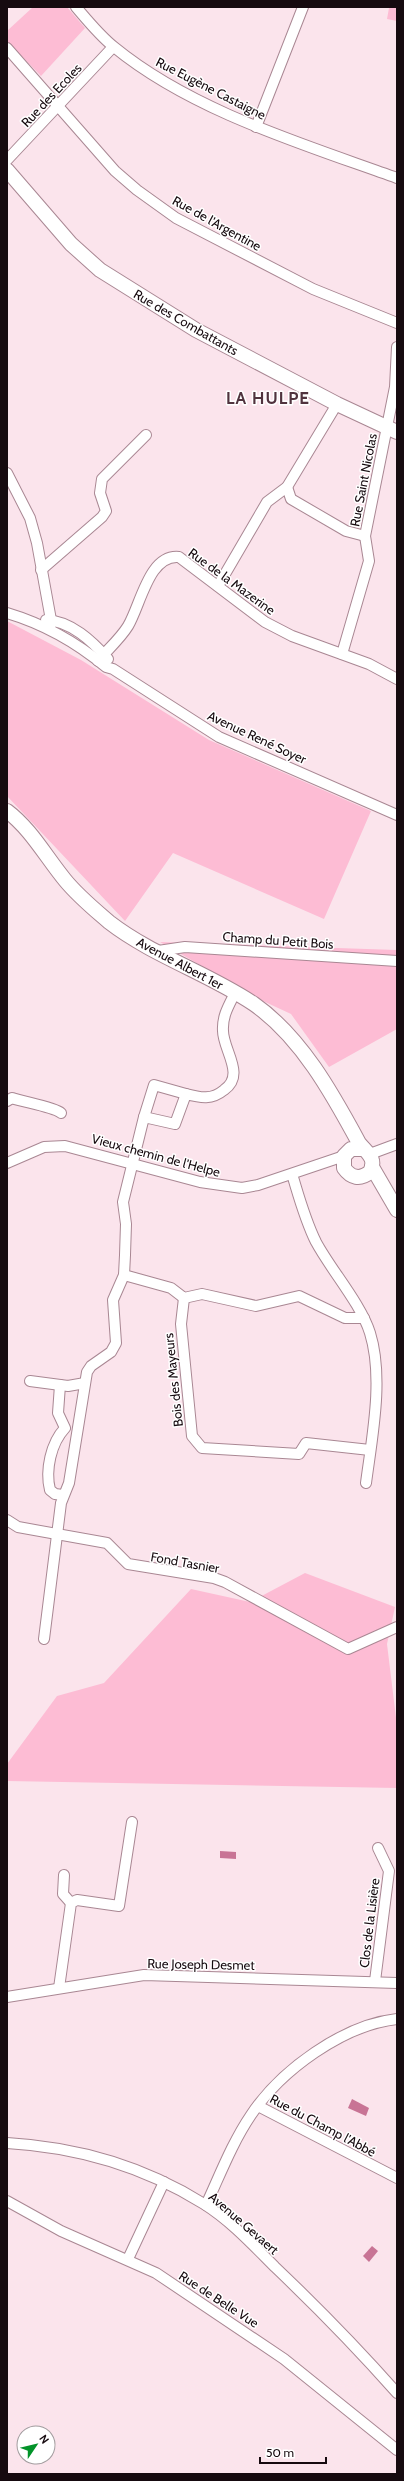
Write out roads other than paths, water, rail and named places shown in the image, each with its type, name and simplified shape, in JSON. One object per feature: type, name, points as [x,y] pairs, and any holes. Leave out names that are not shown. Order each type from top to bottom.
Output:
[{"type":"main road","name":"Rue des Combattants","points":[[7,170],[71,244],[100,270],[196,330],[337,404],[392,430]]},
{"type":"main road","name":"Avenue Albert 1er","points":[[7,811],[31,835],[66,881],[88,904],[132,938],[235,993],[270,1016],[286,1032],[304,1052],[345,1120],[358,1157],[388,1195],[397,1210]]},
{"type":"main road","name":"Avenue Albert 1er","points":[[358,1157],[354,1177],[360,1178],[388,1195]]},
{"type":"main road","points":[[358,1157],[366,1176],[360,1178]]},
{"type":"street","name":"Rue Eugène Castaigne","points":[[76,7],[113,47],[143,68],[184,91],[256,127],[397,178]]},
{"type":"street","points":[[256,127],[303,7]]},
{"type":"street","name":"Rue des Ecoles","points":[[7,160],[113,47]]},
{"type":"street","name":"Rue de l'Argentine","points":[[7,48],[114,171],[137,190],[176,218],[313,289],[397,323]]},
{"type":"street","name":"Rue Saint Nicolas","points":[[342,654],[369,561],[365,536],[392,430],[397,347]]},
{"type":"street","points":[[218,586],[267,502],[286,487],[337,404]]},
{"type":"street","points":[[41,570],[102,517],[106,511],[100,493],[102,479],[146,434]]},
{"type":"street","points":[[7,473],[30,518],[37,543],[50,625]]},
{"type":"street","points":[[286,487],[291,499],[346,531],[365,536]]},
{"type":"street","name":"Rue de la Mazerine","points":[[100,657],[128,625],[156,566],[162,560],[171,556],[179,557],[265,622],[292,636],[369,664],[397,679]]},
{"type":"street","name":"Avenue René Soyer","points":[[7,613],[50,625],[64,624],[91,641],[100,657],[113,669],[219,737],[397,814]]},
{"type":"street","name":"Champ du Petit Bois","points":[[158,951],[185,947],[397,961]]},
{"type":"street","points":[[44,1639],[63,1495],[69,1483],[77,1428],[82,1413],[85,1383],[91,1366],[111,1352],[116,1343],[113,1300],[124,1275],[126,1224],[123,1202],[131,1163],[144,1116],[154,1085],[186,1094],[208,1098],[218,1095],[233,1081],[234,1068],[223,1033],[223,1022],[235,993]]},
{"type":"street","points":[[144,1116],[175,1124],[186,1094]]},
{"type":"street","points":[[7,1101],[12,1098],[28,1104],[54,1109],[61,1113]]},
{"type":"street","name":"Vieux chemin de l'Helpe","points":[[7,1163],[53,1146],[84,1150],[200,1182],[227,1187],[258,1185],[323,1164],[358,1157],[397,1144]]},
{"type":"street","points":[[292,1174],[307,1222],[317,1242],[364,1318],[375,1354],[376,1381],[366,1483]]},
{"type":"street","points":[[124,1275],[170,1288],[184,1298],[202,1294],[256,1306],[298,1296],[345,1318],[364,1318]]},
{"type":"street","name":"Bois des Mayeurs","points":[[184,1298],[181,1324],[192,1436],[202,1448],[299,1454],[306,1443],[370,1450]]},
{"type":"street","points":[[30,1381],[60,1385],[85,1383]]},
{"type":"street","points":[[60,1385],[58,1413],[65,1428]]},
{"type":"street","points":[[65,1428],[77,1428]]},
{"type":"street","points":[[63,1495],[55,1494],[50,1490],[48,1478],[53,1445],[65,1428]]},
{"type":"street","name":"Fond Tasnier","points":[[7,1520],[18,1527],[107,1543],[128,1564],[214,1578],[225,1582],[348,1649],[397,1627]]},
{"type":"street","points":[[71,1904],[77,1900],[119,1906],[132,1822]]},
{"type":"street","name":"Clos de la Lisière","points":[[375,1981],[389,1871],[378,1848]]},
{"type":"street","points":[[59,1988],[71,1904],[63,1894],[64,1875]]},
{"type":"street","name":"Rue Joseph Desmet","points":[[7,1997],[59,1988],[156,1975],[375,1981],[397,1983]]},
{"type":"street","points":[[206,2205],[238,2137],[258,2106],[294,2070],[347,2033],[372,2023],[397,2019]]},
{"type":"street","name":"Rue du Champ l'Abbé","points":[[258,2106],[397,2178]]},
{"type":"street","name":"Avenue Gevaert","points":[[7,2144],[44,2147],[105,2158],[164,2182],[206,2205],[234,2228],[279,2271],[397,2393]]},
{"type":"street","points":[[128,2259],[164,2182]]},
{"type":"street","name":"Rue de Belle Vue","points":[[7,2201],[61,2231],[128,2259],[156,2273],[278,2354],[397,2450]]},
{"type":"district","name":"LA HULPE","points":[[268,398]]}]
